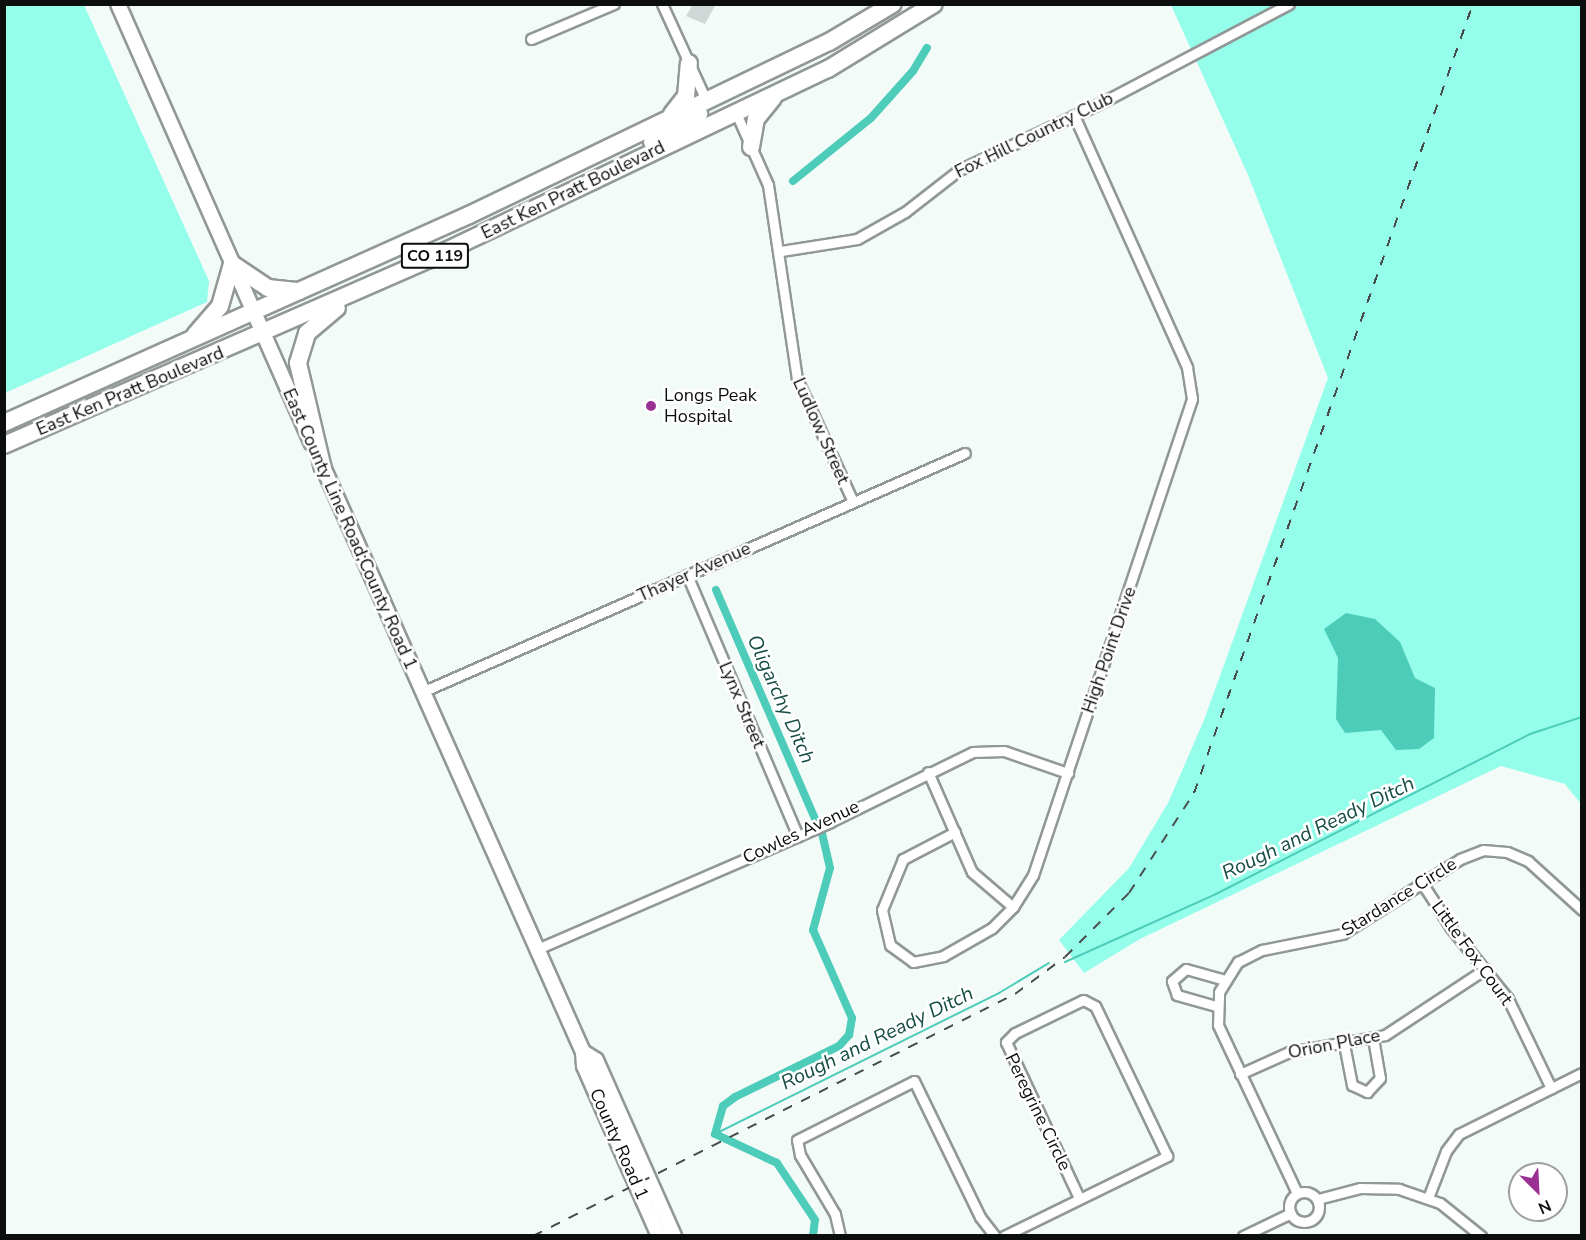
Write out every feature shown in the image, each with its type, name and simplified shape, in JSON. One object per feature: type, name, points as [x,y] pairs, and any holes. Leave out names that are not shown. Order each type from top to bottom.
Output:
[{"type":"highway","name":"East Ken Pratt Boulevard","points":[[4,423],[305,291],[817,47],[892,4]]},
{"type":"highway","name":"East Ken Pratt Boulevard","points":[[4,445],[263,334],[777,93],[866,50],[934,4]]},
{"type":"highway","points":[[736,112],[738,102],[746,94],[794,68],[817,47]]},
{"type":"highway","points":[[667,119],[686,96],[689,63]]},
{"type":"highway","points":[[751,147],[756,119],[777,93]]},
{"type":"highway","points":[[634,160],[635,152],[699,115],[706,100]]},
{"type":"highway","points":[[180,346],[220,306],[232,264],[268,288],[305,291]]},
{"type":"highway","points":[[323,469],[298,363],[301,346],[321,319],[370,285]]},
{"type":"main road","name":"East County Line Road;County Road 1","points":[[118,4],[583,1052]]},
{"type":"main road","name":"County Road 1","points":[[583,1052],[584,1066],[659,1236]]},
{"type":"main road","points":[[583,1052],[596,1060],[674,1236]]},
{"type":"street","points":[[531,39],[614,4]]},
{"type":"street","points":[[662,4],[706,100]]},
{"type":"street","name":"Fox Hill Country Club","points":[[781,251],[857,239],[904,212],[959,170],[1074,115],[1289,4]]},
{"type":"street","points":[[736,112],[768,185],[781,251]]},
{"type":"street","name":"High Point Drive","points":[[955,832],[903,859],[882,910],[890,945],[913,962],[929,962],[992,928],[1013,908],[1033,875],[1192,399],[1187,367],[1074,115]]},
{"type":"street","name":"Ludlow Street","points":[[781,251],[797,378],[853,502]]},
{"type":"street","name":"Thayer Avenue","points":[[422,692],[965,453]]},
{"type":"street","name":"Lynx Street","points":[[687,575],[798,836]]},
{"type":"street","name":"Cowles Avenue","points":[[537,950],[798,836],[928,772],[988,751],[1022,755],[1068,773]]},
{"type":"street","points":[[928,772],[972,872],[1013,908]]},
{"type":"street","name":"Stardance Circle","points":[[1298,1193],[1221,1035],[1216,1006],[1225,980],[1249,955],[1338,936],[1471,854],[1501,850],[1534,865],[1581,910]]},
{"type":"street","name":"Little Fox Court","points":[[1422,883],[1508,999],[1551,1088]]},
{"type":"street","points":[[1216,1006],[1177,995],[1172,981],[1186,969],[1225,980]]},
{"type":"street","name":"Orion Place","points":[[1240,1074],[1282,1054],[1373,1040],[1485,969]]},
{"type":"street","name":"Peregrine Circle","points":[[1080,1001],[1094,1005],[1167,1156],[1079,1198],[1006,1042],[1015,1033],[1080,1001]]},
{"type":"street","points":[[1344,1044],[1352,1085],[1367,1092],[1380,1080],[1373,1040]]},
{"type":"street","points":[[1428,1198],[1446,1151],[1459,1134],[1581,1074]]},
{"type":"street","points":[[840,1236],[832,1206],[800,1155],[797,1140],[914,1081],[980,1217],[995,1236]]},
{"type":"street","points":[[1318,1200],[1374,1187],[1428,1198],[1452,1210],[1481,1236]]},
{"type":"street","points":[[1309,1192],[1318,1200],[1318,1212],[1313,1219],[1300,1221],[1290,1213],[1291,1200],[1298,1193],[1309,1192]]},
{"type":"street","points":[[1004,1236],[1079,1198]]},
{"type":"street","points":[[1243,1236],[1290,1213]]},
{"type":"shaded area","points":[[4,5],[84,5],[209,281],[207,302],[5,393]]},
{"type":"shaded area","points":[[1171,5],[1581,5],[1581,804],[1565,784],[1501,766],[1140,939],[1084,973],[1059,940],[1129,868],[1168,803],[1204,720],[1328,378],[1248,175]]},
{"type":"shaded area","points":[[1346,613],[1375,619],[1400,642],[1415,678],[1435,688],[1434,738],[1419,749],[1396,750],[1381,730],[1345,733],[1336,719],[1338,658],[1324,629]]},
{"type":"building","points":[[693,4],[716,4],[705,24],[686,16]]},
{"type":"waterway","name":"Oligarchy Ditch","points":[[793,181],[871,118],[913,71],[927,48]]},
{"type":"waterway","name":"Oligarchy Ditch","points":[[716,590],[816,821]]},
{"type":"waterway","name":"Rough and Ready Ditch","points":[[1065,962],[1214,895],[1530,734],[1582,717]]},
{"type":"waterway","name":"Oligarchy Ditch","points":[[813,1236],[815,1220],[777,1163],[715,1134],[723,1106],[735,1097],[839,1046],[849,1035],[852,1018],[813,930],[830,868],[822,833]]},
{"type":"waterway","name":"Rough and Ready Ditch","points":[[715,1134],[999,993],[1049,963]]},
{"type":"railway","points":[[533,1236],[1015,994],[1065,957],[1129,893],[1194,793],[1473,4]]},
{"type":"place","name":"Longs Peak Hospital","points":[[651,406]]}]
